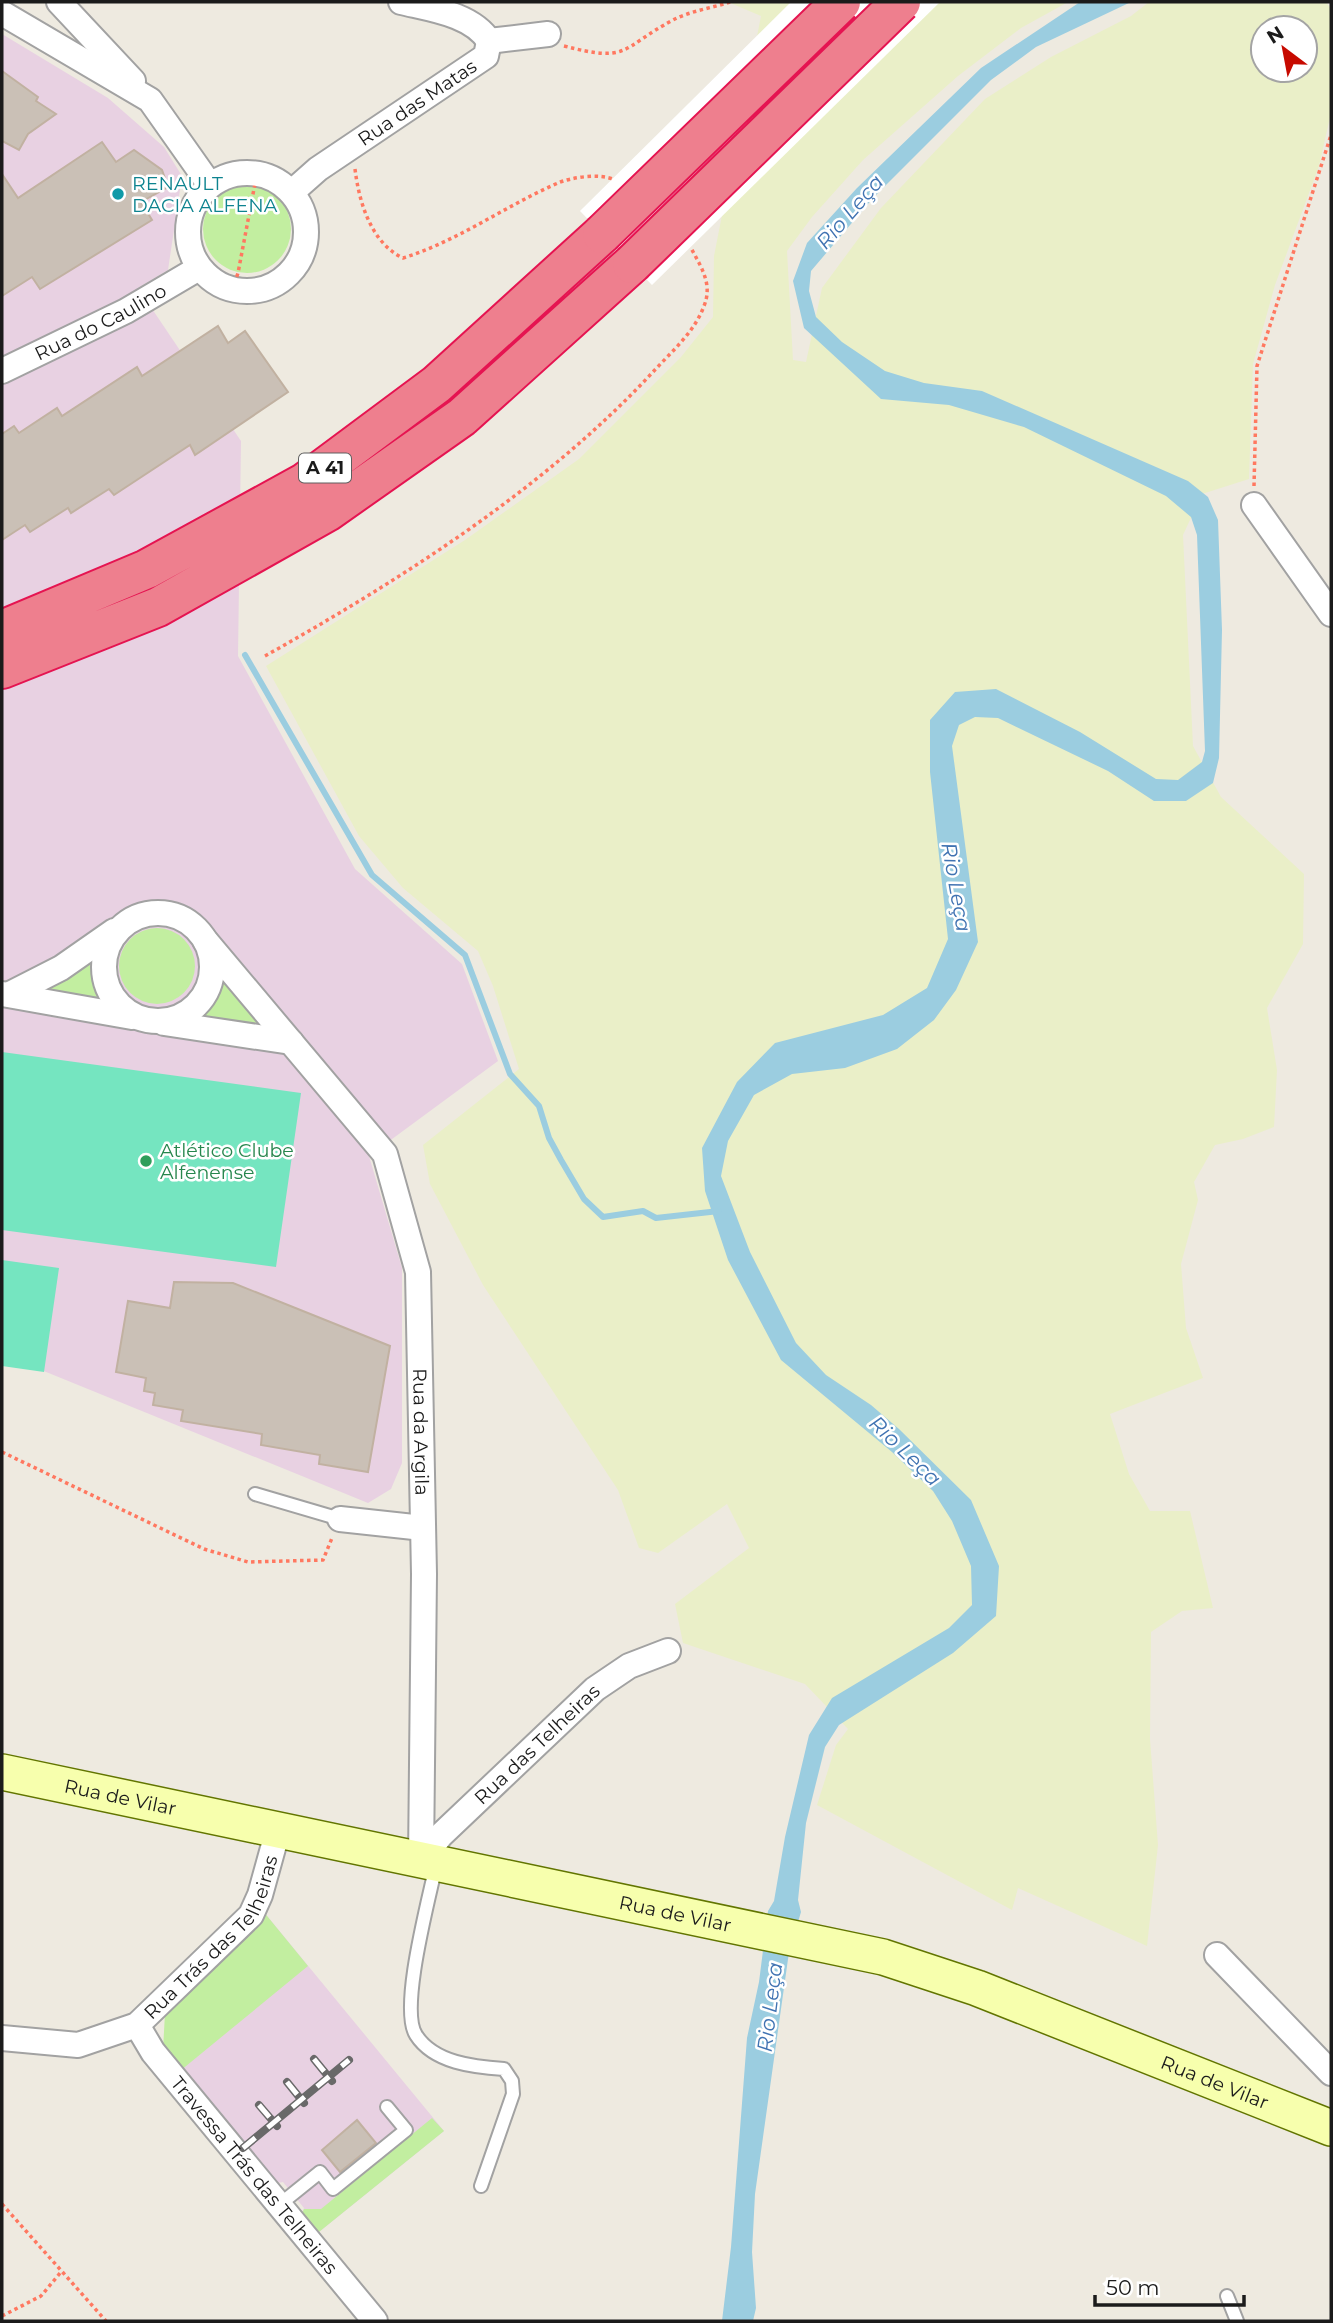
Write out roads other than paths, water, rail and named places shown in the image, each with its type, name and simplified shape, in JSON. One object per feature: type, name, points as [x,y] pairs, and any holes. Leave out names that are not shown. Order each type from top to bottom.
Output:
[{"type":"highway","name":"A 41","points":[[2,630],[147,569],[304,483],[437,384],[602,234],[841,2]]},
{"type":"highway","name":"A 41","points":[[2,669],[158,607],[327,512],[462,417],[632,264],[901,2]]},
{"type":"street","points":[[59,2],[150,100],[210,185]]},
{"type":"street","name":"Rua das Matas","points":[[292,192],[318,169],[486,56],[489,41],[479,29],[442,7],[401,2]]},
{"type":"street","points":[[2,13],[150,100]]},
{"type":"street","points":[[489,41],[548,34]]},
{"type":"street","points":[[257,173],[282,183],[292,192],[302,208],[307,225],[306,243],[300,260],[290,275],[263,290],[232,290],[214,282],[199,268],[190,252],[187,234],[190,215],[197,199],[210,185],[224,177],[257,173]]},
{"type":"street","name":"Rua do Caulino","points":[[2,372],[126,312],[199,268]]},
{"type":"street","points":[[1254,505],[1331,614]]},
{"type":"street","name":"Rua da Argila","points":[[6,994],[61,968],[128,921],[144,914],[162,912],[179,917],[194,926],[385,1154],[418,1272],[429,1861]]},
{"type":"street","name":"Rua da Argila","points":[[128,921],[115,933],[106,948],[104,974],[112,999],[125,1011],[148,1021]]},
{"type":"street","points":[[148,1021],[174,1019],[201,1000],[212,971],[205,940]]},
{"type":"street","name":"Rua da Argila","points":[[6,994],[148,1021],[291,1042]]},
{"type":"street","points":[[340,1519],[423,1528]]},
{"type":"street","name":"Rua das Telheiras","points":[[429,1861],[441,1835],[595,1689],[629,1666],[668,1651]]},
{"type":"street","name":"Rua de Vilar","points":[[2,1772],[803,1938],[883,1957],[977,1988],[1330,2128]]},
{"type":"street","name":"Rua Trás das Telheiras","points":[[2,2038],[78,2045],[137,2025],[251,1915],[260,1895],[278,1830]]},
{"type":"street","points":[[1217,1955],[1331,2073]]},
{"type":"street","name":"Travessa Trás das Telheiras","points":[[137,2025],[153,2052],[375,2321]]},
{"type":"lane","points":[[255,1494],[340,1519]]},
{"type":"lane","points":[[429,1861],[410,2007],[416,2034],[437,2055],[479,2067],[504,2069],[512,2081],[513,2094],[481,2186]]},
{"type":"lane","points":[[279,2205],[320,2172],[333,2189],[405,2130],[387,2107]]},
{"type":"lane","points":[[1227,2296],[1237,2321]]},
{"type":"water","name":"Rio Leça","points":[[1080,2],[1131,2],[1036,47],[991,80],[873,198],[811,271],[809,291],[816,317],[842,342],[885,371],[924,383],[982,391],[1188,481],[1208,497],[1218,520],[1222,630],[1219,758],[1213,783],[1186,801],[1154,801],[1108,771],[998,718],[975,717],[959,725],[952,746],[978,942],[956,990],[934,1020],[897,1049],[845,1068],[792,1074],[754,1095],[728,1141],[721,1176],[750,1252],[796,1343],[826,1375],[871,1405],[899,1429],[971,1500],[999,1566],[996,1616],[953,1653],[839,1725],[825,1747],[806,1823],[798,1900],[801,1912],[789,1952],[755,2194],[752,2252],[756,2308],[753,2321],[722,2321],[731,2247],[747,2038],[759,1982],[768,1911],[774,1901],[785,1837],[809,1735],[832,1698],[949,1628],[972,1605],[971,1566],[952,1521],[933,1491],[892,1452],[781,1360],[728,1260],[705,1191],[702,1148],[737,1082],[775,1043],[883,1015],[927,988],[948,939],[930,772],[930,720],[955,692],[996,689],[1080,732],[1156,779],[1178,780],[1202,762],[1205,751],[1197,535],[1191,517],[1166,496],[1024,427],[949,405],[881,399],[804,328],[793,281],[807,243],[857,188],[981,68]]},
{"type":"waterway","points":[[245,655],[372,875],[465,955],[510,1074],[539,1106],[549,1138],[584,1199],[603,1217],[643,1211],[656,1218],[719,1211]]},
{"type":"railway","points":[[314,2059],[332,2081]]},
{"type":"railway","points":[[243,2148],[349,2060]]},
{"type":"railway","points":[[287,2082],[304,2103]]},
{"type":"railway","points":[[259,2105],[277,2126]]},
{"type":"place","name":"RENAULT DACIA ALFENA","points":[[118,194]]},
{"type":"place","name":"Atlético Clube Alfenense","points":[[146,1161]]}]
